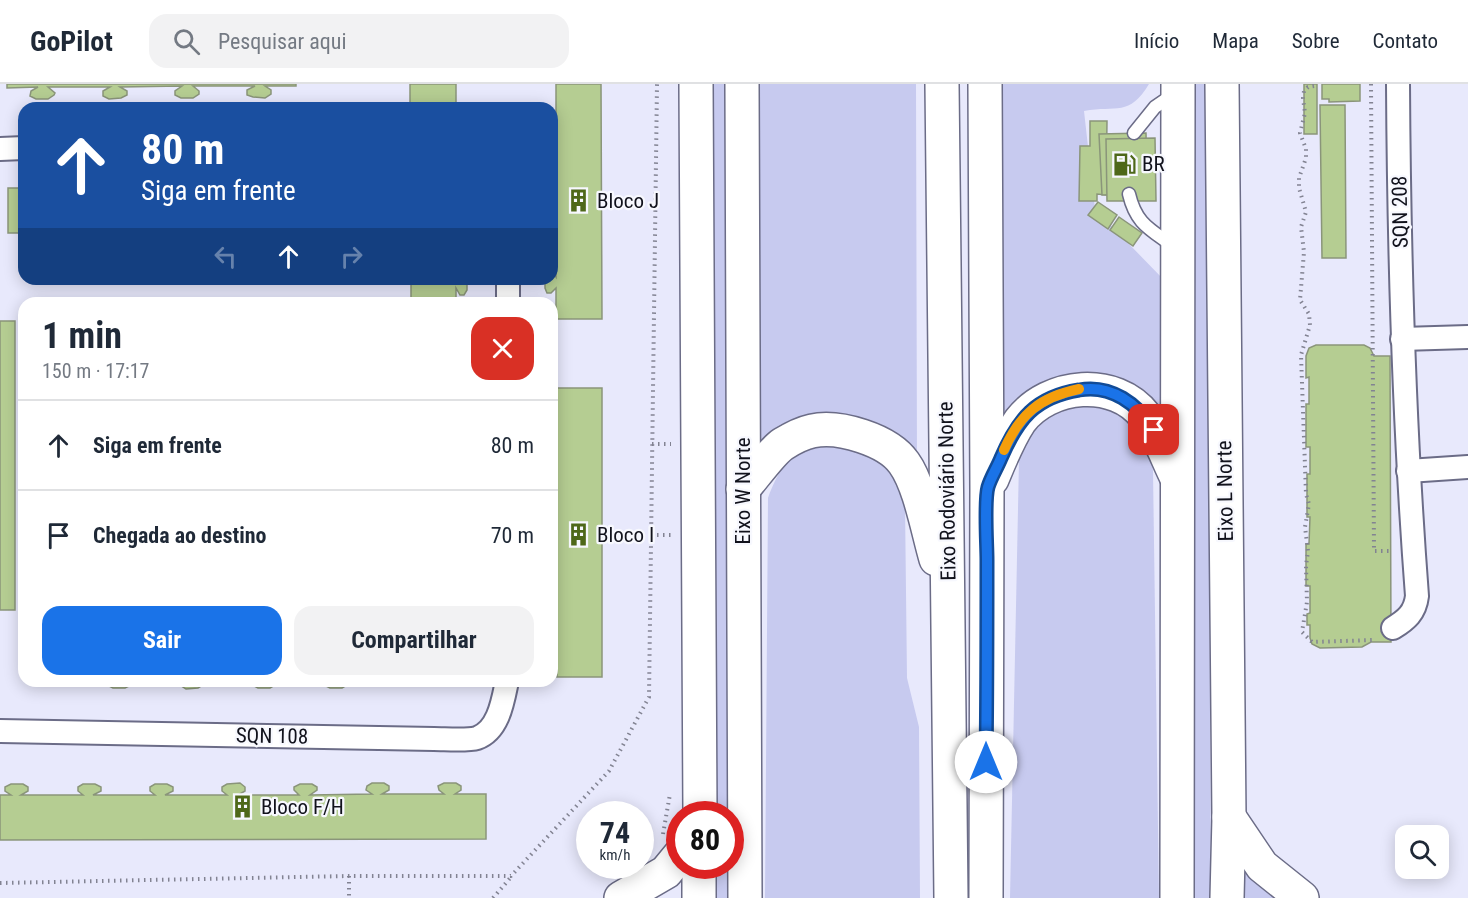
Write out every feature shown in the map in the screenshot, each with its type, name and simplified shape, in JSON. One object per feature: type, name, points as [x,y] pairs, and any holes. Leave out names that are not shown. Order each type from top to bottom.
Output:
[{"type":"main road","points":[[696,84],[699,801]]},
{"type":"main road","name":"Eixo W Norte","points":[[742,84],[745,898]]},
{"type":"main road","name":"Eixo Rodoviário Norte","points":[[942,84],[951,898]]},
{"type":"main road","name":"Eixo Rodoviário Norte","points":[[985,84],[986,898]]},
{"type":"main road","name":"Eixo L Norte","points":[[1222,84],[1227,898]]},
{"type":"main road","points":[[1177,898],[1178,88]]},
{"type":"main road","points":[[987,489],[1007,443],[1021,421],[1034,407],[1045,400],[1083,389],[1097,389],[1113,393],[1138,408],[1154,430],[1177,478]]},
{"type":"main road","points":[[743,489],[781,445],[813,431],[842,430],[884,446],[904,462],[913,480],[948,601]]},
{"type":"main road","points":[[1228,817],[1262,866],[1302,898]]},
{"type":"main road","points":[[621,898],[666,872]]},
{"type":"main road","points":[[699,879],[699,898]]},
{"type":"street","name":"SQN 208","points":[[1393,628],[1405,621],[1412,613],[1416,603],[1402,339],[1398,84]]},
{"type":"street","points":[[0,149],[18,148]]},
{"type":"street","points":[[1402,339],[1468,337]]},
{"type":"street","points":[[1408,471],[1468,467]]},
{"type":"street","name":"SQN 108","points":[[0,731],[434,740],[477,738],[493,725],[506,687]]},
{"type":"lane","points":[[1134,133],[1155,107],[1178,88]]},
{"type":"lane","points":[[1129,194],[1132,210],[1141,222],[1178,249]]},
{"type":"path","points":[[493,898],[609,771],[649,697],[657,84]]},
{"type":"path","points":[[1371,84],[1374,551],[1413,551]]},
{"type":"path","points":[[1314,86],[1304,91],[1305,113],[1300,133],[1306,149],[1306,158],[1299,178],[1299,188],[1306,212],[1301,227],[1304,252],[1300,300],[1309,314],[1310,325],[1300,355],[1306,494],[1309,504],[1305,527],[1308,551],[1307,602],[1302,632],[1311,642],[1384,640],[1384,630],[1393,628]]},
{"type":"path","points":[[652,444],[677,444]]},
{"type":"path","points":[[651,535],[677,535]]},
{"type":"path","points":[[0,883],[349,876],[511,876]]},
{"type":"path","points":[[349,876],[349,898]]},
{"type":"shaded area","points":[[710,84],[726,84],[729,801],[713,801]]},
{"type":"shaded area","points":[[752,84],[916,84],[917,463],[886,429],[865,419],[840,414],[814,415],[793,422],[755,462]]},
{"type":"shaded area","points":[[1002,84],[1149,84],[1135,101],[1121,108],[1084,111],[1095,209],[1164,280],[1166,424],[1122,383],[1004,421]]},
{"type":"shaded area","points":[[1190,84],[1207,84],[1211,898],[1193,898]]},
{"type":"shaded area","points":[[1107,405],[1136,426],[1152,461],[1159,898],[1010,898],[1019,460],[1027,431],[1063,406]]},
{"type":"shaded area","points":[[850,444],[894,470],[905,505],[907,678],[919,727],[920,898],[765,898],[768,498],[782,469],[798,453],[819,447]]},
{"type":"shaded area","points":[[1237,842],[1285,898],[1237,898]]},
{"type":"shaded area","points":[[714,879],[730,879],[730,898],[714,898]]},
{"type":"building","points":[[7,84],[296,84],[296,86],[265,86],[271,90],[271,94],[265,98],[247,95],[247,90],[255,86],[193,86],[199,94],[193,98],[181,98],[175,95],[175,91],[182,86],[120,87],[127,91],[127,95],[109,99],[103,96],[103,91],[110,87],[48,87],[55,93],[54,95],[48,99],[36,99],[30,96],[31,91],[38,87],[7,88]]},
{"type":"building","points":[[410,84],[456,84],[456,102],[410,102]]},
{"type":"building","name":"Bloco J","points":[[556,84],[601,84],[602,319],[558,319],[556,288],[551,293],[547,293],[545,288],[545,285],[558,285],[558,102],[556,102]]},
{"type":"building","points":[[1304,84],[1317,84],[1317,134],[1304,134]]},
{"type":"building","points":[[1322,84],[1360,84],[1360,101],[1329,102],[1329,99],[1322,99]]},
{"type":"building","points":[[1320,105],[1345,105],[1346,258],[1322,258]]},
{"type":"building","points":[[1090,121],[1107,121],[1106,195],[1097,194],[1097,201],[1079,201],[1080,146],[1090,146]]},
{"type":"building","name":"BR","points":[[1146,133],[1147,194],[1102,195],[1099,134]]},
{"type":"building","name":"BR","points":[[1155,138],[1156,201],[1107,201],[1106,139]]},
{"type":"building","points":[[8,188],[18,188],[18,233],[8,233]]},
{"type":"building","points":[[1098,202],[1117,215],[1108,229],[1088,215]]},
{"type":"building","points":[[1119,217],[1142,233],[1133,246],[1110,230]]},
{"type":"building","points":[[411,285],[467,285],[464,295],[460,295],[456,288],[456,297],[411,297]]},
{"type":"building","points":[[0,321],[15,321],[15,610],[0,610]]},
{"type":"building","points":[[1316,345],[1364,345],[1370,348],[1374,356],[1390,356],[1391,642],[1371,642],[1362,647],[1320,648],[1312,644],[1310,638],[1307,614],[1310,613],[1310,586],[1306,586],[1306,544],[1309,544],[1310,517],[1307,517],[1307,474],[1310,474],[1310,447],[1306,447],[1306,404],[1309,404],[1309,377],[1306,378],[1306,356],[1309,348]]},
{"type":"building","name":"Bloco I","points":[[558,388],[602,388],[602,677],[558,677]]},
{"type":"building","name":"Bloco F/H","points":[[240,783],[245,787],[245,791],[238,795],[299,795],[294,787],[300,784],[312,784],[317,787],[317,790],[310,795],[372,794],[366,790],[367,786],[372,783],[384,783],[389,786],[389,790],[382,794],[444,794],[438,786],[444,783],[456,783],[461,786],[461,790],[455,794],[486,794],[486,839],[0,840],[0,795],[11,795],[5,791],[5,787],[11,784],[23,784],[28,787],[28,791],[21,795],[83,795],[78,791],[78,787],[83,784],[95,784],[101,787],[101,791],[93,795],[155,795],[150,791],[150,787],[155,784],[167,784],[173,787],[173,791],[165,795],[227,795],[222,791],[222,787],[227,784]]},
{"type":"slow traffic","points":[[1004,450],[1021,421],[1034,407],[1054,396],[1079,389]]},
{"type":"place","name":"BR","points":[[1124,164]]},
{"type":"place","name":"Bloco J","points":[[579,201]]},
{"type":"place","name":"Bloco I","points":[[579,535]]},
{"type":"place","name":"Bloco F/H","points":[[243,807]]},
{"type":"route","points":[[986,762],[987,489],[1007,443],[1021,421],[1034,407],[1054,396],[1083,389],[1097,389],[1125,399],[1146,416],[1154,430]]}]
